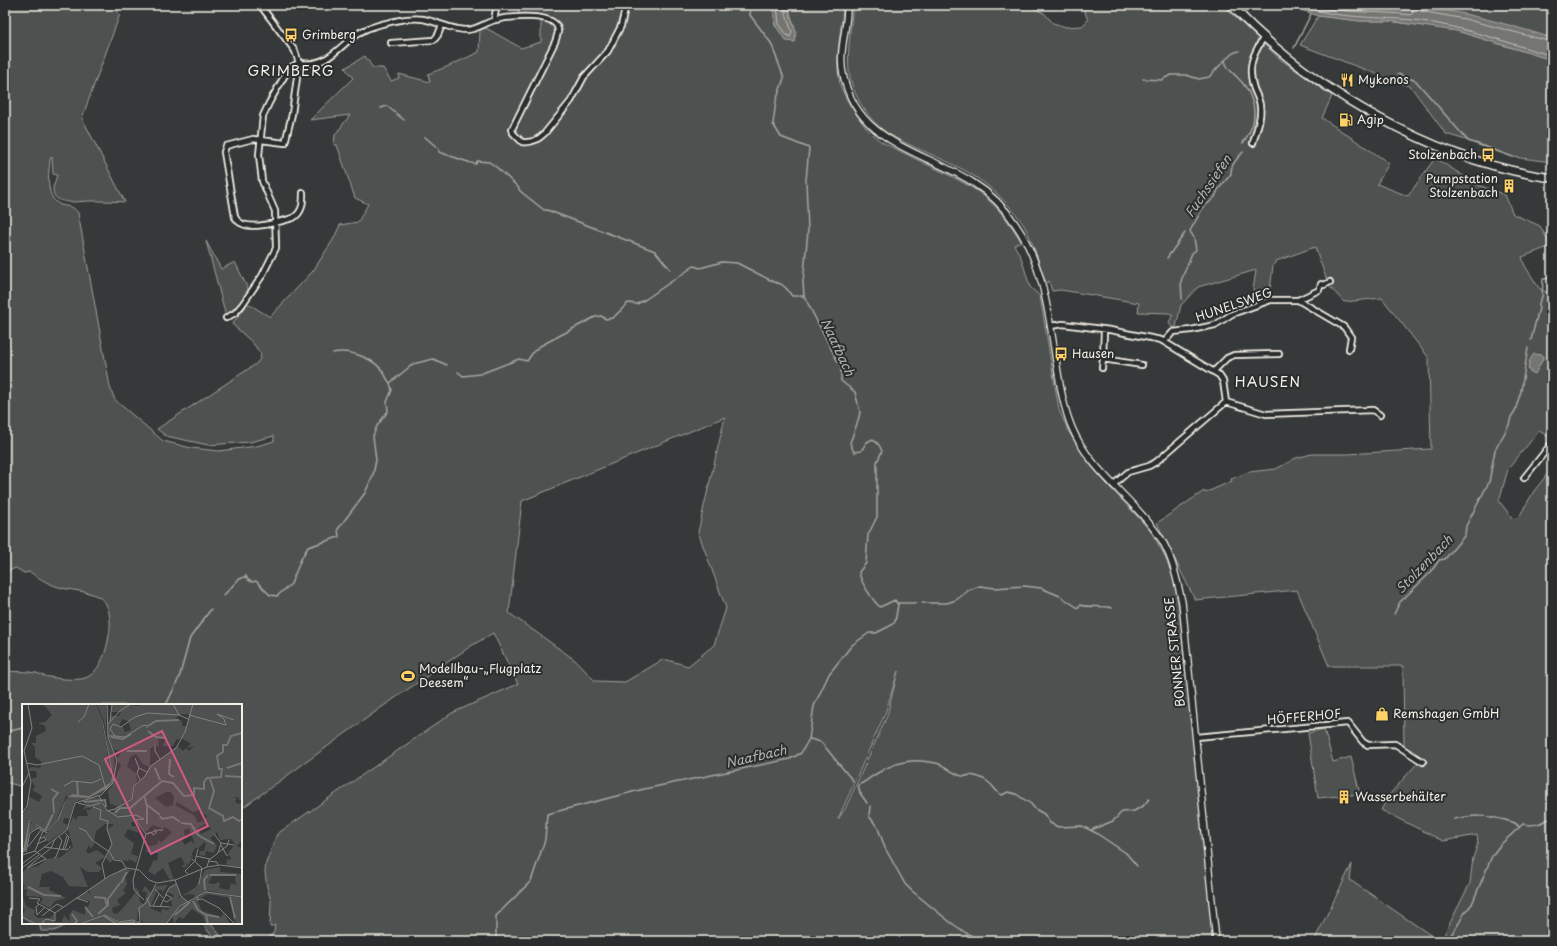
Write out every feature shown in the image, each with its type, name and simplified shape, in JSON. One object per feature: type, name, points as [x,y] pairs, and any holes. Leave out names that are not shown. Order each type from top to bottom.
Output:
[{"type":"main road","points":[[1231,5],[1264,37],[1332,89],[1360,107],[1409,133],[1443,148],[1486,164],[1516,172],[1552,178]]},
{"type":"street","points":[[260,5],[295,51],[299,63],[292,114],[285,143],[253,139],[226,146],[224,152],[235,217],[240,223],[258,227],[297,216],[303,206],[303,193]]},
{"type":"street","points":[[494,20],[497,5]]},
{"type":"street","points":[[226,318],[235,313],[242,305],[270,262],[277,246],[275,211],[262,181],[259,155],[263,116],[289,68],[299,63],[309,64],[320,61],[330,56],[368,28],[398,21],[422,19],[442,25],[469,30],[479,28],[494,20],[526,17],[549,19],[555,23],[558,29],[555,42],[512,130],[522,142],[530,142],[540,138],[553,123],[571,101],[584,77],[608,51],[622,26],[626,5]]},
{"type":"street","name":"BONNER STRASSE","points":[[847,5],[842,62],[847,89],[854,105],[866,122],[889,140],[973,182],[997,201],[1017,227],[1035,261],[1045,295],[1063,404],[1073,430],[1082,447],[1105,477],[1135,507],[1162,540],[1174,569],[1182,602],[1216,941]]},
{"type":"street","points":[[391,43],[434,40],[438,36],[442,25]]},
{"type":"street","points":[[1253,142],[1260,119],[1260,106],[1251,79],[1250,67],[1253,57],[1264,37]]},
{"type":"street","name":"HUNELSWEG","points":[[1166,341],[1174,332],[1215,325],[1232,314],[1271,300],[1298,300],[1319,290],[1321,284],[1324,285],[1330,282]]},
{"type":"street","points":[[1298,300],[1344,328],[1351,337],[1349,349]]},
{"type":"street","points":[[1050,326],[1063,324],[1124,332],[1166,341],[1219,374],[1224,381],[1226,402]]},
{"type":"street","points":[[1102,368],[1104,330]]},
{"type":"street","points":[[1214,371],[1227,358],[1234,355],[1279,354]]},
{"type":"street","points":[[1103,359],[1142,365]]},
{"type":"street","points":[[1113,484],[1128,472],[1156,462],[1226,402]]},
{"type":"street","points":[[1226,402],[1266,414],[1373,410],[1380,415]]},
{"type":"street","points":[[1524,478],[1552,443]]},
{"type":"street","name":"HÖFFERHOF","points":[[1196,737],[1348,723],[1363,742],[1368,745],[1395,744],[1423,762]]},
{"type":"shaded area","points":[[10,5],[112,5],[120,14],[82,118],[125,202],[67,202],[57,198],[54,194],[53,188],[57,175],[53,174],[52,157],[50,159],[49,171],[50,191],[56,202],[73,208],[78,213],[110,387],[115,400],[163,441],[191,448],[219,451],[257,446],[274,441],[274,436],[250,442],[208,445],[166,436],[157,429],[256,364],[260,359],[261,354],[252,342],[232,324],[245,308],[247,303],[270,317],[313,271],[333,240],[340,225],[358,222],[368,204],[355,198],[337,145],[334,145],[335,135],[350,115],[310,120],[353,78],[345,68],[365,56],[373,68],[383,68],[391,81],[399,78],[399,74],[430,82],[428,74],[479,52],[480,30],[486,28],[521,48],[541,42],[541,19],[549,19],[559,30],[563,30],[554,20],[544,15],[518,15],[520,5],[773,5],[775,26],[795,42],[795,28],[789,5],[843,5],[838,67],[841,87],[848,102],[865,126],[876,138],[977,191],[1002,214],[1012,227],[1021,241],[1014,245],[1021,257],[1030,287],[1040,296],[1059,410],[1069,432],[1085,457],[1105,482],[1150,530],[1164,554],[1175,582],[1183,636],[1213,941],[266,941],[274,932],[275,925],[270,927],[271,901],[265,872],[266,863],[277,834],[452,713],[518,684],[493,633],[471,646],[382,707],[242,808],[242,704],[22,704],[22,787],[5,782],[5,671],[32,672],[46,677],[66,679],[81,679],[87,677],[97,668],[104,655],[110,631],[110,622],[106,603],[99,597],[84,592],[58,587],[45,582],[30,572],[24,573],[16,568],[5,572],[5,13]],"holes":[[[725,417],[698,532],[726,608],[714,645],[688,666],[664,659],[625,682],[595,681],[575,660],[509,613],[522,501]],[[898,671],[887,716],[845,809],[838,819],[885,714]]]},
{"type":"shaded area","points":[[853,5],[1026,5],[1044,13],[1053,23],[1066,27],[1082,26],[1088,20],[1082,5],[1222,5],[1280,59],[1332,96],[1322,118],[1389,163],[1377,184],[1408,196],[1435,158],[1478,185],[1505,195],[1513,214],[1540,226],[1551,246],[1522,257],[1525,266],[1539,288],[1552,296],[1552,439],[1539,431],[1508,469],[1499,501],[1513,519],[1519,517],[1534,491],[1552,468],[1552,941],[1441,941],[1470,883],[1473,858],[1478,843],[1477,835],[1443,841],[1381,810],[1390,794],[1421,759],[1404,748],[1403,666],[1329,666],[1297,590],[1195,600],[1157,523],[1204,491],[1205,493],[1232,481],[1231,479],[1249,472],[1276,469],[1296,458],[1312,454],[1348,454],[1431,449],[1429,358],[1382,298],[1344,302],[1329,286],[1315,247],[1276,261],[1273,265],[1269,299],[1251,304],[1256,270],[1198,287],[1181,305],[1176,327],[1172,328],[1169,322],[1173,315],[1169,313],[1138,312],[1139,303],[1061,290],[1052,291],[1049,281],[1046,283],[1027,231],[1013,210],[1000,196],[971,174],[889,134],[868,115],[854,89],[849,72],[849,47]]},
{"type":"shaded area","points":[[1405,5],[1552,5],[1552,38],[1466,15]]},
{"type":"shaded area","points":[[1318,16],[1360,21],[1389,21],[1457,31],[1552,60],[1552,162],[1513,157],[1482,145],[1446,134],[1411,87],[1300,45]]},
{"type":"shaded area","points":[[206,241],[221,269],[235,262],[249,291],[239,305],[226,316]]},
{"type":"shaded area","points":[[1324,729],[1333,762],[1351,757],[1360,794],[1318,798],[1308,733]]},
{"type":"shaded area","points":[[1352,864],[1350,880],[1439,941],[1314,941]]},
{"type":"shaded area","points":[[39,924],[69,924],[54,931],[41,931]]},
{"type":"shaded area","points":[[203,924],[211,924],[225,941],[216,941]]},
{"type":"water","points":[[773,5],[789,5],[789,13],[796,32],[795,42],[786,41],[775,25]]},
{"type":"water","points":[[1288,5],[1402,5],[1440,9],[1497,22],[1552,38],[1552,60],[1457,31],[1389,21],[1360,21],[1318,16]]},
{"type":"water","points":[[1534,354],[1543,356],[1543,359],[1535,374],[1528,369],[1529,362]]},
{"type":"waterway","name":"Naafbach","points":[[496,941],[496,916],[531,881],[545,840],[547,814],[644,789],[790,759],[801,753],[809,739],[814,706],[829,674],[852,645],[869,633],[876,633],[895,622],[898,605],[895,600],[880,607],[867,591],[859,572],[866,563],[868,535],[877,517],[877,462],[882,451],[873,439],[867,442],[861,451],[854,452],[850,443],[860,412],[855,392],[841,381],[841,368],[804,296],[803,282],[808,231],[806,180],[809,148],[781,137],[773,124],[776,101],[784,78],[771,43],[750,15],[751,5]]},
{"type":"waterway","name":"Stolzenbach","points":[[1294,48],[1311,14]]},
{"type":"waterway","name":"Fuchssiefen","points":[[1239,51],[1233,53],[1225,60],[1231,72],[1246,87],[1252,100],[1254,120],[1243,143]]},
{"type":"waterway","points":[[1143,79],[1161,80],[1171,75],[1186,75],[1199,79],[1209,77],[1225,60]]},
{"type":"waterway","name":"Stolzenbach","points":[[1398,74],[1416,81],[1468,141],[1513,157]]},
{"type":"waterway","points":[[381,108],[387,106],[404,120]]},
{"type":"waterway","points":[[425,137],[439,149],[439,152],[471,163],[476,164],[477,161],[489,162],[518,187],[520,191],[544,210],[655,251],[670,269]]},
{"type":"waterway","name":"Fuchssiefen","points":[[1182,299],[1181,281],[1192,253],[1196,250],[1194,238],[1190,231],[1203,208],[1215,197],[1218,190],[1231,174],[1233,165],[1243,152]]},
{"type":"waterway","points":[[1167,258],[1185,233]]},
{"type":"waterway","points":[[458,372],[463,376],[480,374],[519,359],[527,361],[534,351],[540,346],[595,317],[601,316],[606,319],[613,318],[628,303],[637,304],[646,299],[694,266],[700,268],[722,262],[737,263],[774,282],[781,284],[792,296],[804,296]]},
{"type":"waterway","name":"Stolzenbach","points":[[1531,340],[1539,303],[1542,297],[1543,279],[1552,278]]},
{"type":"waterway","name":"Stolzenbach","points":[[1394,614],[1400,602],[1431,572],[1439,560],[1445,559],[1465,535],[1466,526],[1489,482],[1495,450],[1515,411],[1521,391],[1528,348]]},
{"type":"waterway","points":[[333,353],[347,352],[370,360],[381,369],[390,383]]},
{"type":"waterway","points":[[223,596],[238,580],[246,576],[248,580],[252,582],[256,581],[270,595],[277,596],[291,584],[301,559],[308,547],[339,537],[338,529],[365,493],[373,475],[376,460],[373,436],[377,426],[388,411],[387,402],[392,390],[390,383],[413,364],[433,359],[447,365]]},
{"type":"waterway","points":[[922,603],[947,603],[956,600],[969,590],[980,586],[995,588],[1024,586],[1041,588],[1060,596],[1078,608],[1080,605],[1112,608]]},
{"type":"waterway","points":[[897,603],[917,603]]},
{"type":"waterway","points":[[166,704],[179,678],[190,638],[211,609]]},
{"type":"waterway","points":[[5,732],[22,728]]},
{"type":"waterway","points":[[810,739],[821,742],[853,781]]},
{"type":"waterway","points":[[867,803],[860,793],[858,785],[874,775],[903,762],[921,761],[935,763],[958,775],[970,775],[982,778],[1002,795],[1008,792],[1016,794],[1044,814],[1050,823],[1058,827],[1082,826],[1096,833],[1126,853],[1137,866]]},
{"type":"waterway","points":[[1091,830],[1113,821],[1122,812],[1134,811],[1143,806],[1149,799]]},
{"type":"waterway","points":[[870,806],[869,816],[878,828],[885,848],[905,884],[950,922],[966,933],[980,940]]},
{"type":"waterway","points":[[1454,819],[1486,816],[1513,822],[1519,827]]},
{"type":"waterway","points":[[1451,935],[1472,904],[1492,856],[1500,845],[1523,824],[1538,824],[1552,817]]},
{"type":"place","name":"Grimberg","points":[[291,35]]},
{"type":"place","name":"Mykonos","points":[[1347,80]]},
{"type":"place","name":"Agip","points":[[1346,120]]},
{"type":"place","name":"Stolzenbach","points":[[1488,155]]},
{"type":"place","name":"Pumpstation Stolzenbach","points":[[1509,186]]},
{"type":"place","name":"Hausen","points":[[1061,354]]},
{"type":"place","name":"Modellbau-„Flugplatz Deesem“","points":[[408,676]]},
{"type":"place","name":"Remshagen GmbH","points":[[1382,714]]},
{"type":"place","name":"Wasserbehälter","points":[[1344,797]]},
{"type":"district","name":"GRIMBERG","points":[[291,71]]},
{"type":"district","name":"HAUSEN","points":[[1268,382]]}]
